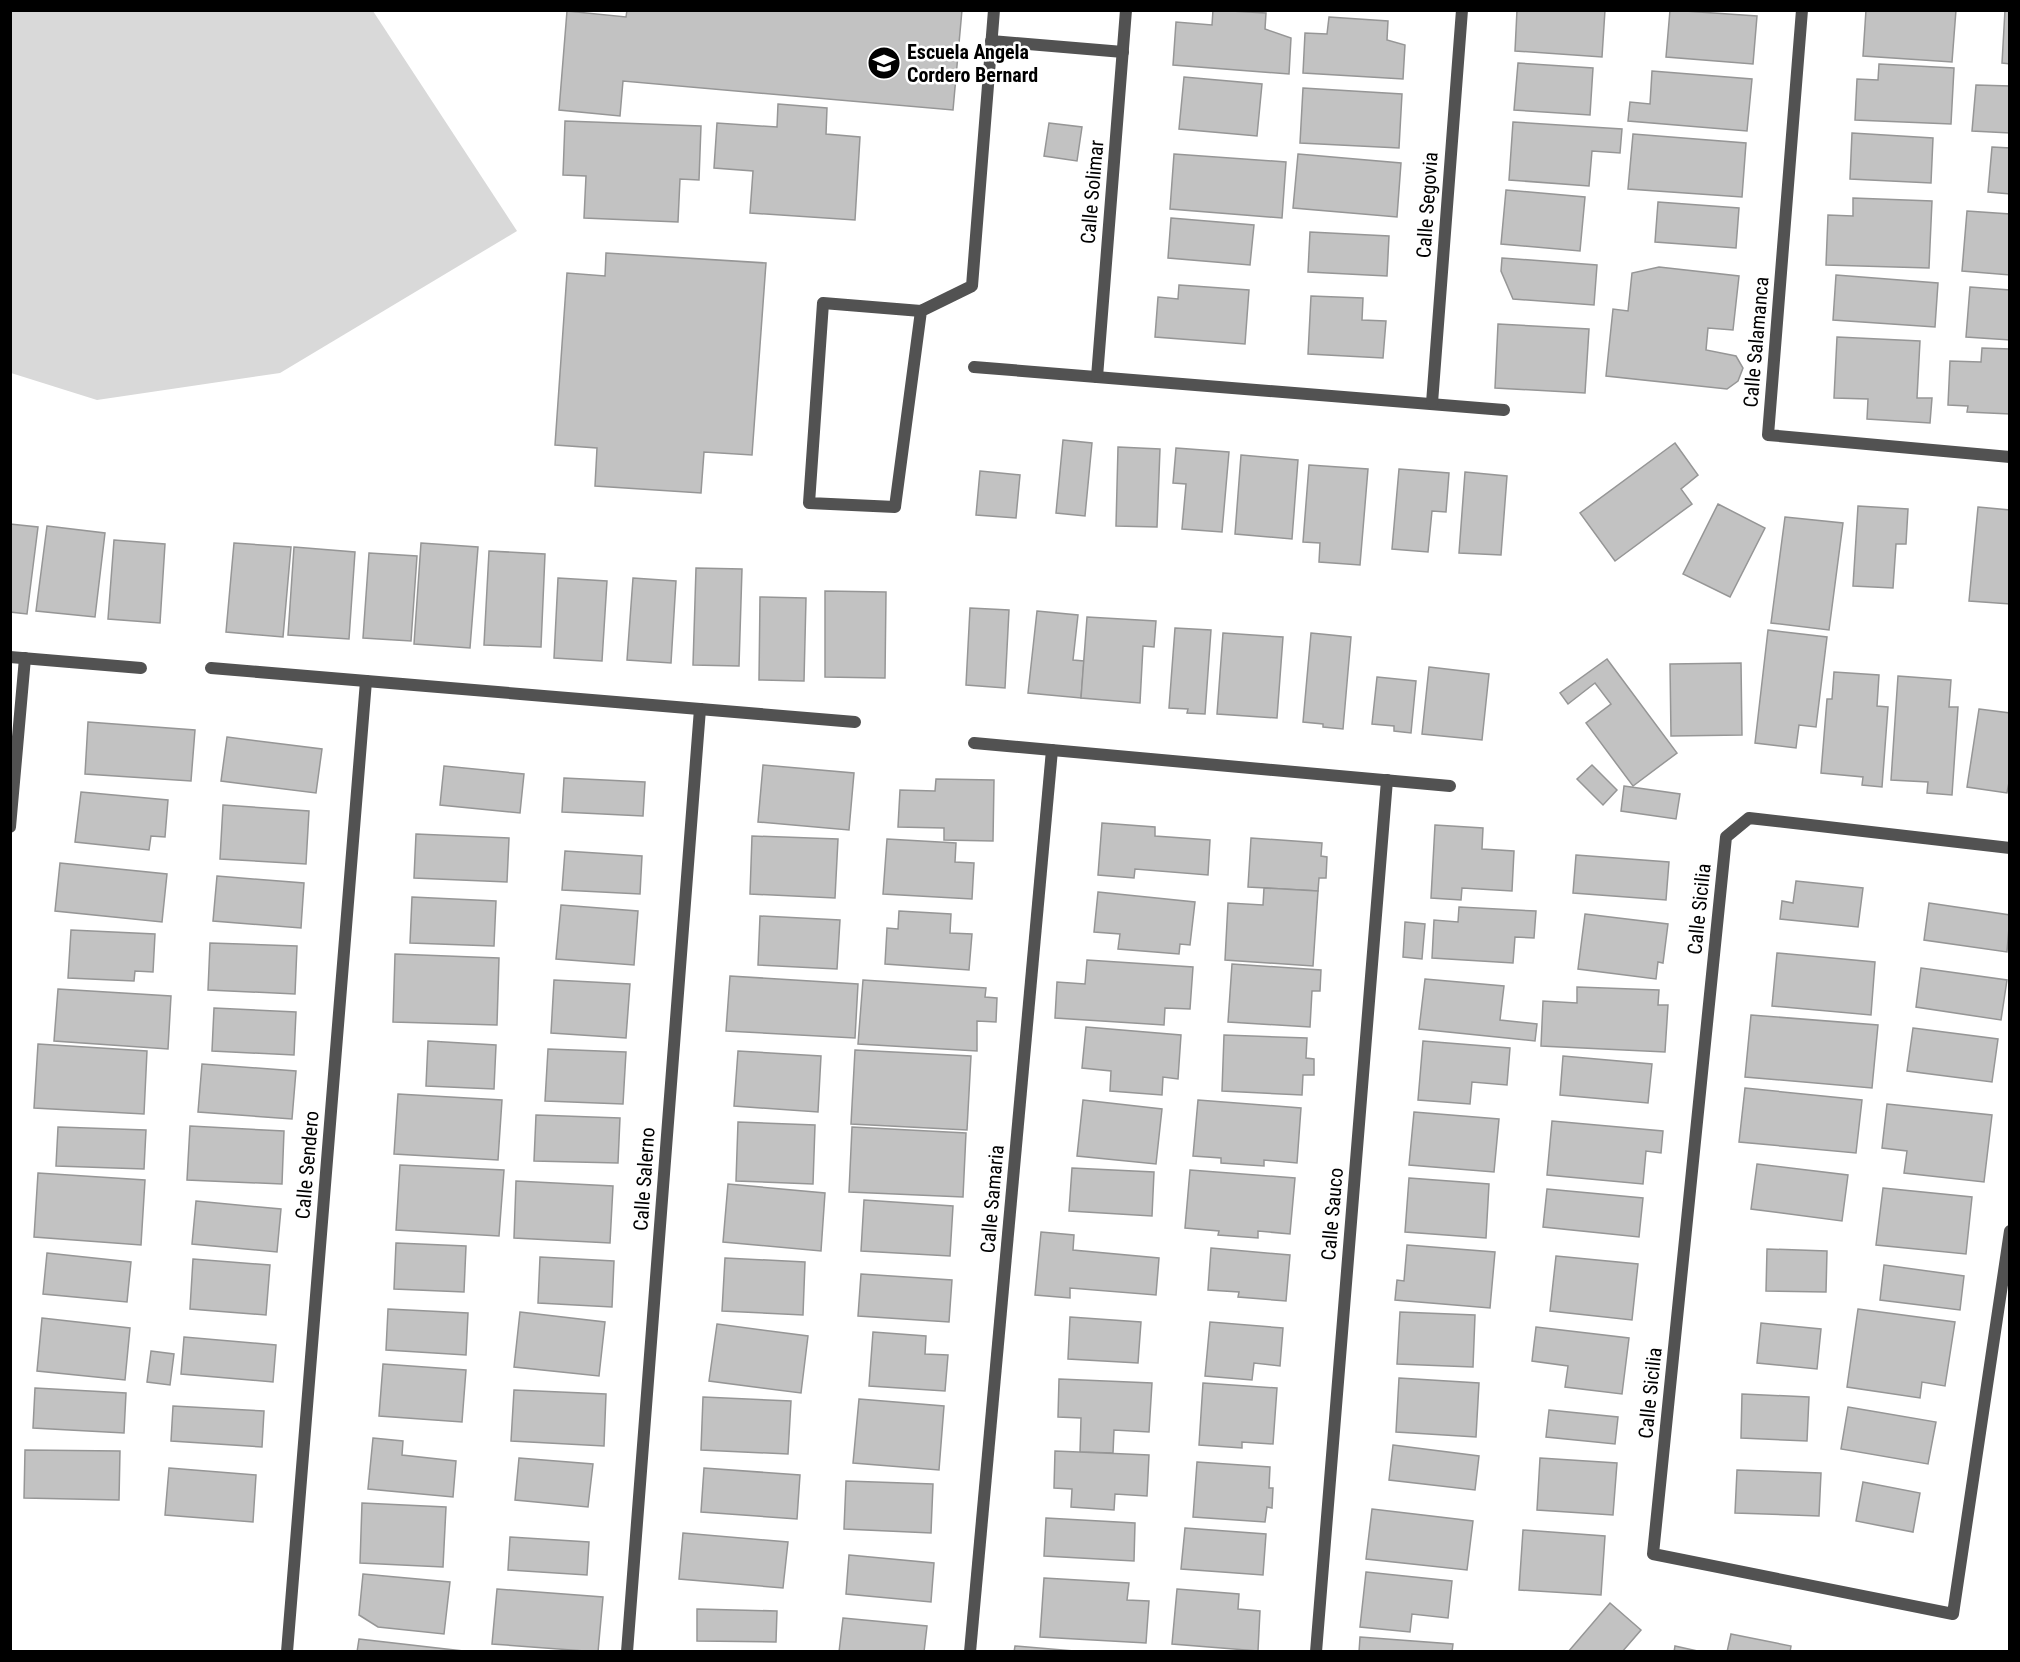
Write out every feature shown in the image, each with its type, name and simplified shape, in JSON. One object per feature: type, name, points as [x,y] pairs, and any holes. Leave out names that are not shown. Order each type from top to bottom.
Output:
[{"type":"street","points":[[921,311],[895,507],[809,503],[823,303],[921,311],[972,286],[994,10]]},
{"type":"street","name":"Calle Solimar","points":[[1097,377],[1126,10]]},
{"type":"street","name":"Calle Segovia","points":[[1432,404],[1462,10]]},
{"type":"street","name":"Calle Salamanca","points":[[1802,10],[1768,435],[2010,458]]},
{"type":"street","points":[[991,41],[1123,52]]},
{"type":"street","points":[[974,367],[1504,410]]},
{"type":"street","points":[[10,657],[141,668]]},
{"type":"street","points":[[10,827],[25,658]]},
{"type":"street","points":[[211,668],[855,722]]},
{"type":"street","name":"Calle Sendero","points":[[287,1652],[366,681]]},
{"type":"street","name":"Calle Salerno","points":[[627,1652],[700,709]]},
{"type":"street","points":[[974,743],[1450,786]]},
{"type":"street","name":"Calle Samaria","points":[[970,1652],[1052,750]]},
{"type":"street","name":"Calle Sauco","points":[[1316,1652],[1387,780]]},
{"type":"street","name":"Calle Sicilia","points":[[2010,848],[1749,818],[1726,837],[1653,1554],[1953,1614],[2010,1232]]},
{"type":"shaded area","points":[[11,10],[373,11],[517,231],[280,373],[97,400],[11,373]]},
{"type":"building","points":[[627,10],[962,10],[953,110],[623,81],[620,116],[559,110],[567,11],[626,17]]},
{"type":"building","points":[[1213,10],[1266,13],[1265,29],[1291,38],[1289,74],[1173,65],[1176,22],[1212,25]]},
{"type":"building","points":[[1517,10],[1605,10],[1602,57],[1515,51]]},
{"type":"building","points":[[1670,10],[1757,16],[1753,64],[1666,57]]},
{"type":"building","points":[[1866,10],[1956,10],[1952,62],[1863,56]]},
{"type":"building","points":[[2005,10],[2010,10],[2010,64],[2002,63]]},
{"type":"building","points":[[1329,17],[1388,21],[1387,40],[1405,45],[1403,79],[1303,73],[1305,33],[1327,34]]},
{"type":"building","points":[[1518,63],[1593,68],[1590,115],[1514,110]]},
{"type":"building","points":[[1879,64],[1954,68],[1951,124],[1855,120],[1857,79],[1878,80]]},
{"type":"building","points":[[1652,71],[1752,79],[1747,131],[1628,121],[1630,102],[1650,104]]},
{"type":"building","points":[[1184,77],[1262,84],[1257,136],[1179,129]]},
{"type":"building","points":[[1976,85],[2010,86],[2010,133],[1972,131]]},
{"type":"building","points":[[1303,88],[1402,94],[1399,148],[1300,143]]},
{"type":"building","points":[[778,104],[827,108],[826,134],[860,137],[855,220],[750,213],[753,171],[714,168],[717,123],[777,127]]},
{"type":"building","points":[[565,121],[701,126],[699,180],[680,179],[678,222],[584,218],[586,176],[563,175]]},
{"type":"building","points":[[1513,122],[1622,129],[1620,153],[1592,151],[1589,186],[1509,180]]},
{"type":"building","points":[[1049,123],[1082,127],[1077,161],[1044,156]]},
{"type":"building","points":[[1852,133],[1933,138],[1931,183],[1850,179]]},
{"type":"building","points":[[1633,134],[1746,143],[1742,197],[1628,189]]},
{"type":"building","points":[[1992,147],[2010,148],[2010,194],[1988,192]]},
{"type":"building","points":[[1174,154],[1286,162],[1282,218],[1170,209]]},
{"type":"building","points":[[1298,154],[1401,163],[1397,217],[1293,208]]},
{"type":"building","points":[[1506,190],[1585,197],[1580,251],[1501,244]]},
{"type":"building","points":[[1853,198],[1932,201],[1929,268],[1826,265],[1828,215],[1853,216]]},
{"type":"building","points":[[1658,202],[1739,208],[1736,248],[1655,242]]},
{"type":"building","points":[[1967,211],[2010,214],[2010,275],[1962,271]]},
{"type":"building","points":[[1171,218],[1254,225],[1250,265],[1168,258]]},
{"type":"building","points":[[1310,232],[1389,236],[1387,276],[1308,272]]},
{"type":"building","points":[[606,253],[766,263],[752,455],[704,452],[701,493],[595,486],[597,448],[555,445],[567,273],[605,276]]},
{"type":"building","points":[[1502,258],[1597,265],[1594,305],[1513,299],[1501,271]]},
{"type":"building","points":[[1659,267],[1739,276],[1733,330],[1708,328],[1706,350],[1736,356],[1743,368],[1738,381],[1727,389],[1606,376],[1613,309],[1628,311],[1632,273]]},
{"type":"building","points":[[1836,275],[1938,283],[1935,327],[1833,320]]},
{"type":"building","points":[[1179,285],[1249,290],[1245,344],[1155,337],[1158,297],[1178,299]]},
{"type":"building","points":[[1970,287],[2010,290],[2010,340],[1966,337]]},
{"type":"building","points":[[1311,296],[1363,298],[1362,320],[1386,321],[1383,358],[1308,354]]},
{"type":"building","points":[[1498,324],[1589,329],[1585,393],[1495,388]]},
{"type":"building","points":[[1837,337],[1920,341],[1917,398],[1932,398],[1930,423],[1867,419],[1868,399],[1834,398]]},
{"type":"building","points":[[1982,348],[2010,349],[2010,414],[1967,412],[1968,406],[1948,405],[1950,361],[1981,362]]},
{"type":"building","points":[[1063,440],[1092,443],[1085,516],[1056,513]]},
{"type":"building","points":[[1675,443],[1698,475],[1681,489],[1692,504],[1615,561],[1580,513]]},
{"type":"building","points":[[1118,447],[1160,449],[1157,527],[1116,526]]},
{"type":"building","points":[[1176,448],[1229,452],[1222,532],[1182,529],[1186,484],[1173,483]]},
{"type":"building","points":[[1241,455],[1298,460],[1292,539],[1235,534]]},
{"type":"building","points":[[1309,465],[1368,469],[1360,565],[1319,562],[1320,543],[1303,542]]},
{"type":"building","points":[[1399,469],[1449,473],[1446,512],[1432,511],[1428,552],[1392,549]]},
{"type":"building","points":[[980,471],[1020,475],[1016,518],[976,515]]},
{"type":"building","points":[[1465,472],[1507,476],[1501,555],[1459,553]]},
{"type":"building","points":[[1718,504],[1765,528],[1730,597],[1683,574]]},
{"type":"building","points":[[1858,506],[1908,509],[1906,544],[1896,544],[1893,588],[1853,586]]},
{"type":"building","points":[[1978,507],[2010,510],[2010,604],[1969,601]]},
{"type":"building","points":[[1785,517],[1843,523],[1829,630],[1771,623]]},
{"type":"building","points":[[10,524],[38,527],[27,614],[10,612]]},
{"type":"building","points":[[47,526],[105,533],[95,617],[36,611]]},
{"type":"building","points":[[114,540],[165,544],[160,623],[108,619]]},
{"type":"building","points":[[234,543],[291,547],[283,637],[226,632]]},
{"type":"building","points":[[421,543],[478,547],[470,648],[414,644]]},
{"type":"building","points":[[294,547],[355,552],[349,639],[288,635]]},
{"type":"building","points":[[489,551],[545,554],[541,647],[484,645]]},
{"type":"building","points":[[369,553],[417,556],[411,641],[363,638]]},
{"type":"building","points":[[696,568],[742,569],[739,666],[693,665]]},
{"type":"building","points":[[558,578],[607,581],[602,661],[554,658]]},
{"type":"building","points":[[633,578],[676,581],[671,663],[627,660]]},
{"type":"building","points":[[825,591],[886,592],[885,678],[825,677]]},
{"type":"building","points":[[760,597],[806,598],[804,681],[759,680]]},
{"type":"building","points":[[970,608],[1009,610],[1005,688],[966,685]]},
{"type":"building","points":[[1037,611],[1078,615],[1073,660],[1084,661],[1081,698],[1028,693]]},
{"type":"building","points":[[1087,617],[1156,621],[1154,647],[1143,646],[1140,703],[1081,698]]},
{"type":"building","points":[[1175,628],[1211,630],[1205,714],[1187,713],[1188,709],[1169,708]]},
{"type":"building","points":[[1768,630],[1827,637],[1816,727],[1799,725],[1796,748],[1755,743]]},
{"type":"building","points":[[1223,633],[1283,637],[1277,718],[1217,714]]},
{"type":"building","points":[[1311,633],[1351,637],[1343,729],[1303,722]]},
{"type":"building","points":[[1607,659],[1677,753],[1633,786],[1586,723],[1611,704],[1595,683],[1568,704],[1560,693]]},
{"type":"building","points":[[1741,663],[1742,735],[1671,736],[1670,664]]},
{"type":"building","points":[[1429,667],[1489,674],[1482,740],[1422,734]]},
{"type":"building","points":[[1834,672],[1879,675],[1877,706],[1888,707],[1882,787],[1862,785],[1863,777],[1821,773],[1827,699],[1832,699]]},
{"type":"building","points":[[1898,676],[1951,680],[1949,707],[1958,707],[1952,795],[1927,793],[1928,782],[1891,780]]},
{"type":"building","points":[[1377,677],[1416,681],[1411,733],[1394,731],[1394,726],[1372,724]]},
{"type":"building","points":[[1979,709],[2010,713],[2010,777],[2007,793],[1967,787]]},
{"type":"building","points":[[88,722],[195,730],[191,781],[85,774]]},
{"type":"building","points":[[227,737],[322,749],[316,793],[221,781]]},
{"type":"building","points":[[763,765],[854,773],[849,830],[758,822]]},
{"type":"building","points":[[1592,765],[1617,790],[1603,805],[1577,779]]},
{"type":"building","points":[[444,766],[524,774],[520,813],[440,805]]},
{"type":"building","points":[[564,778],[645,782],[643,816],[562,812]]},
{"type":"building","points":[[936,779],[994,780],[993,841],[944,840],[944,828],[898,827],[900,790],[935,791]]},
{"type":"building","points":[[1624,786],[1680,794],[1676,819],[1621,811]]},
{"type":"building","points":[[81,792],[168,800],[165,837],[151,836],[149,850],[75,842]]},
{"type":"building","points":[[223,805],[309,811],[306,864],[220,859]]},
{"type":"building","points":[[1102,823],[1155,827],[1155,836],[1210,840],[1208,875],[1135,869],[1134,878],[1098,875]]},
{"type":"building","points":[[1435,825],[1483,828],[1482,849],[1514,851],[1512,891],[1462,888],[1461,900],[1431,898]]},
{"type":"building","points":[[416,834],[509,838],[507,882],[414,878]]},
{"type":"building","points":[[752,836],[838,839],[835,898],[750,894]]},
{"type":"building","points":[[1251,838],[1322,843],[1321,856],[1327,857],[1326,878],[1319,878],[1318,891],[1248,887]]},
{"type":"building","points":[[887,839],[956,843],[955,862],[974,863],[972,899],[883,894]]},
{"type":"building","points":[[565,851],[642,856],[640,894],[562,890]]},
{"type":"building","points":[[1576,855],[1669,862],[1666,900],[1573,893]]},
{"type":"building","points":[[60,863],[167,874],[162,922],[55,911]]},
{"type":"building","points":[[217,876],[304,883],[301,928],[213,921]]},
{"type":"building","points":[[1796,881],[1863,888],[1858,927],[1780,919],[1782,901],[1793,903]]},
{"type":"building","points":[[1264,888],[1318,891],[1313,966],[1225,960],[1228,903],[1263,905]]},
{"type":"building","points":[[1098,892],[1195,902],[1190,945],[1180,944],[1179,954],[1118,949],[1120,934],[1094,932]]},
{"type":"building","points":[[412,897],[496,901],[494,946],[410,943]]},
{"type":"building","points":[[1929,903],[2010,915],[2007,952],[1924,940]]},
{"type":"building","points":[[561,905],[638,911],[634,965],[556,959]]},
{"type":"building","points":[[1459,907],[1536,911],[1534,938],[1515,937],[1513,963],[1432,958],[1434,920],[1458,922]]},
{"type":"building","points":[[899,911],[951,914],[950,933],[972,934],[969,970],[885,964],[887,928],[898,929]]},
{"type":"building","points":[[1585,914],[1668,924],[1663,963],[1658,962],[1656,979],[1578,969]]},
{"type":"building","points":[[760,916],[840,920],[837,969],[758,965]]},
{"type":"building","points":[[1405,922],[1425,924],[1422,959],[1403,957]]},
{"type":"building","points":[[71,930],[155,934],[153,972],[135,971],[134,981],[68,978]]},
{"type":"building","points":[[210,943],[297,946],[295,994],[208,990]]},
{"type":"building","points":[[1777,953],[1875,962],[1871,1015],[1772,1006]]},
{"type":"building","points":[[395,954],[499,958],[497,1025],[393,1022]]},
{"type":"building","points":[[1087,960],[1193,967],[1190,1009],[1165,1008],[1164,1025],[1055,1018],[1057,982],[1085,984]]},
{"type":"building","points":[[1232,964],[1321,970],[1320,991],[1312,991],[1310,1027],[1228,1022]]},
{"type":"building","points":[[1921,968],[2007,980],[2001,1020],[1916,1007]]},
{"type":"building","points":[[730,976],[858,984],[855,1038],[726,1031]]},
{"type":"building","points":[[1425,979],[1504,986],[1500,1020],[1537,1024],[1535,1041],[1419,1029]]},
{"type":"building","points":[[554,980],[630,984],[626,1038],[551,1033]]},
{"type":"building","points":[[863,980],[986,988],[985,997],[997,998],[996,1022],[977,1021],[977,1051],[858,1044]]},
{"type":"building","points":[[1577,987],[1659,990],[1658,1005],[1668,1005],[1665,1052],[1541,1046],[1543,1001],[1577,1003]]},
{"type":"building","points":[[58,989],[171,996],[168,1049],[54,1041]]},
{"type":"building","points":[[214,1008],[296,1012],[294,1055],[212,1051]]},
{"type":"building","points":[[1751,1015],[1878,1025],[1872,1088],[1745,1077]]},
{"type":"building","points":[[1086,1027],[1181,1035],[1178,1079],[1163,1077],[1162,1095],[1110,1091],[1111,1071],[1082,1068]]},
{"type":"building","points":[[1913,1028],[1998,1039],[1992,1082],[1907,1071]]},
{"type":"building","points":[[1224,1035],[1307,1038],[1306,1058],[1314,1059],[1314,1075],[1303,1075],[1302,1095],[1222,1091]]},
{"type":"building","points":[[428,1041],[496,1045],[494,1089],[426,1086]]},
{"type":"building","points":[[1423,1041],[1510,1048],[1507,1085],[1472,1082],[1470,1104],[1418,1100]]},
{"type":"building","points":[[38,1044],[147,1051],[144,1114],[34,1108]]},
{"type":"building","points":[[548,1049],[626,1052],[623,1104],[545,1101]]},
{"type":"building","points":[[855,1050],[971,1056],[967,1130],[851,1124]]},
{"type":"building","points":[[738,1051],[821,1056],[818,1112],[734,1106]]},
{"type":"building","points":[[1563,1056],[1652,1064],[1648,1103],[1560,1095]]},
{"type":"building","points":[[202,1064],[296,1071],[292,1119],[198,1112]]},
{"type":"building","points":[[1745,1088],[1862,1100],[1856,1153],[1739,1142]]},
{"type":"building","points":[[398,1094],[502,1100],[498,1160],[394,1154]]},
{"type":"building","points":[[1083,1100],[1162,1109],[1156,1164],[1077,1156]]},
{"type":"building","points":[[1198,1100],[1301,1108],[1297,1163],[1264,1160],[1264,1166],[1221,1163],[1221,1158],[1193,1156]]},
{"type":"building","points":[[1887,1104],[1992,1115],[1984,1182],[1904,1173],[1907,1151],[1882,1148]]},
{"type":"building","points":[[1414,1112],[1499,1119],[1494,1172],[1409,1165]]},
{"type":"building","points":[[536,1115],[620,1118],[618,1163],[534,1161]]},
{"type":"building","points":[[1552,1121],[1663,1131],[1661,1153],[1646,1151],[1643,1184],[1547,1175]]},
{"type":"building","points":[[738,1122],[815,1125],[813,1184],[736,1181]]},
{"type":"building","points":[[190,1126],[284,1131],[282,1184],[187,1180]]},
{"type":"building","points":[[58,1127],[146,1130],[144,1169],[56,1166]]},
{"type":"building","points":[[852,1127],[966,1133],[963,1197],[849,1192]]},
{"type":"building","points":[[1757,1164],[1848,1175],[1842,1221],[1751,1209]]},
{"type":"building","points":[[400,1165],[504,1170],[499,1236],[396,1230]]},
{"type":"building","points":[[1072,1168],[1154,1172],[1152,1216],[1069,1211]]},
{"type":"building","points":[[1190,1170],[1295,1178],[1290,1234],[1258,1231],[1258,1238],[1218,1235],[1219,1231],[1185,1228]]},
{"type":"building","points":[[38,1173],[145,1180],[141,1245],[34,1237]]},
{"type":"building","points":[[1409,1178],[1489,1184],[1486,1238],[1405,1232]]},
{"type":"building","points":[[516,1181],[613,1186],[610,1243],[514,1238]]},
{"type":"building","points":[[728,1184],[825,1193],[821,1251],[723,1242]]},
{"type":"building","points":[[1883,1188],[1972,1197],[1966,1254],[1876,1245]]},
{"type":"building","points":[[1547,1189],[1643,1198],[1639,1237],[1543,1227]]},
{"type":"building","points":[[864,1200],[953,1206],[950,1256],[861,1251]]},
{"type":"building","points":[[196,1201],[281,1209],[277,1252],[192,1244]]},
{"type":"building","points":[[1041,1232],[1074,1235],[1073,1250],[1159,1258],[1156,1295],[1070,1288],[1070,1298],[1035,1295]]},
{"type":"building","points":[[396,1243],[466,1246],[464,1292],[394,1289]]},
{"type":"building","points":[[1407,1245],[1495,1252],[1490,1308],[1395,1300],[1397,1280],[1404,1281]]},
{"type":"building","points":[[1211,1248],[1290,1255],[1286,1301],[1238,1297],[1239,1292],[1208,1290]]},
{"type":"building","points":[[1767,1249],[1827,1251],[1826,1292],[1766,1291]]},
{"type":"building","points":[[47,1253],[131,1262],[127,1302],[43,1294]]},
{"type":"building","points":[[1556,1256],[1638,1264],[1632,1320],[1550,1311]]},
{"type":"building","points":[[540,1257],[614,1261],[612,1307],[538,1303]]},
{"type":"building","points":[[725,1258],[805,1262],[803,1315],[722,1311]]},
{"type":"building","points":[[193,1259],[270,1265],[266,1315],[190,1309]]},
{"type":"building","points":[[1884,1265],[1964,1276],[1960,1310],[1880,1300]]},
{"type":"building","points":[[861,1274],[952,1280],[949,1322],[858,1316]]},
{"type":"building","points":[[388,1309],[468,1313],[466,1355],[386,1350]]},
{"type":"building","points":[[1858,1309],[1955,1322],[1945,1386],[1922,1382],[1920,1398],[1847,1387]]},
{"type":"building","points":[[520,1312],[605,1322],[599,1376],[514,1367]]},
{"type":"building","points":[[1400,1312],[1475,1315],[1473,1367],[1397,1364]]},
{"type":"building","points":[[1070,1317],[1141,1322],[1138,1363],[1068,1359]]},
{"type":"building","points":[[42,1318],[130,1328],[125,1380],[37,1371]]},
{"type":"building","points":[[1210,1322],[1283,1328],[1280,1366],[1254,1363],[1252,1380],[1205,1376]]},
{"type":"building","points":[[1761,1323],[1821,1329],[1817,1369],[1757,1363]]},
{"type":"building","points":[[717,1324],[808,1336],[801,1393],[709,1381]]},
{"type":"building","points":[[1536,1327],[1629,1338],[1622,1394],[1565,1387],[1568,1366],[1532,1361]]},
{"type":"building","points":[[873,1332],[926,1336],[925,1354],[948,1355],[945,1391],[869,1386]]},
{"type":"building","points":[[184,1337],[276,1345],[273,1382],[181,1374]]},
{"type":"building","points":[[151,1351],[174,1354],[170,1385],[147,1382]]},
{"type":"building","points":[[383,1364],[466,1370],[462,1422],[379,1416]]},
{"type":"building","points":[[1399,1378],[1479,1383],[1476,1437],[1396,1432]]},
{"type":"building","points":[[1059,1379],[1152,1383],[1149,1432],[1114,1430],[1113,1453],[1080,1452],[1081,1418],[1058,1417]]},
{"type":"building","points":[[1203,1383],[1277,1388],[1273,1444],[1242,1442],[1242,1448],[1199,1445]]},
{"type":"building","points":[[35,1388],[126,1393],[124,1433],[33,1428]]},
{"type":"building","points":[[514,1390],[606,1394],[604,1446],[511,1441]]},
{"type":"building","points":[[1742,1394],[1809,1397],[1807,1441],[1741,1438]]},
{"type":"building","points":[[703,1397],[791,1401],[788,1454],[701,1450]]},
{"type":"building","points":[[859,1399],[944,1406],[939,1470],[853,1463]]},
{"type":"building","points":[[173,1406],[264,1411],[262,1447],[171,1441]]},
{"type":"building","points":[[1848,1407],[1936,1422],[1928,1464],[1841,1449]]},
{"type":"building","points":[[1549,1410],[1618,1417],[1615,1444],[1546,1437]]},
{"type":"building","points":[[373,1438],[403,1441],[402,1455],[456,1461],[453,1497],[368,1489]]},
{"type":"building","points":[[1393,1445],[1479,1456],[1475,1490],[1389,1480]]},
{"type":"building","points":[[25,1450],[120,1451],[119,1500],[24,1498]]},
{"type":"building","points":[[1055,1451],[1149,1455],[1147,1496],[1115,1494],[1114,1510],[1071,1507],[1072,1489],[1054,1488]]},
{"type":"building","points":[[519,1458],[593,1464],[588,1507],[515,1500]]},
{"type":"building","points":[[1540,1458],[1617,1463],[1613,1515],[1537,1510]]},
{"type":"building","points":[[1197,1462],[1270,1467],[1269,1488],[1273,1488],[1272,1508],[1267,1507],[1265,1522],[1193,1517]]},
{"type":"building","points":[[169,1468],[256,1475],[253,1522],[165,1515]]},
{"type":"building","points":[[704,1468],[800,1475],[797,1519],[701,1512]]},
{"type":"building","points":[[1737,1470],[1821,1473],[1819,1516],[1735,1513]]},
{"type":"building","points":[[846,1481],[933,1484],[931,1533],[844,1529]]},
{"type":"building","points":[[1863,1482],[1920,1493],[1913,1532],[1856,1521]]},
{"type":"building","points":[[362,1503],[446,1507],[443,1567],[360,1563]]},
{"type":"building","points":[[1372,1509],[1473,1521],[1467,1570],[1366,1559]]},
{"type":"building","points":[[1046,1518],[1135,1523],[1134,1561],[1044,1556]]},
{"type":"building","points":[[1185,1528],[1266,1534],[1263,1575],[1181,1569]]},
{"type":"building","points":[[1523,1530],[1605,1536],[1601,1595],[1519,1590]]},
{"type":"building","points":[[683,1533],[788,1542],[783,1588],[679,1579]]},
{"type":"building","points":[[510,1537],[589,1542],[587,1575],[508,1570]]},
{"type":"building","points":[[849,1555],[934,1563],[931,1602],[846,1594]]},
{"type":"building","points":[[1366,1572],[1452,1581],[1448,1618],[1412,1614],[1410,1632],[1360,1627]]},
{"type":"building","points":[[363,1574],[450,1582],[444,1634],[378,1627],[359,1615]]},
{"type":"building","points":[[1044,1578],[1129,1583],[1127,1600],[1149,1601],[1146,1643],[1040,1637]]},
{"type":"building","points":[[497,1589],[603,1597],[598,1652],[492,1644]]},
{"type":"building","points":[[1177,1589],[1239,1594],[1238,1609],[1260,1611],[1258,1651],[1172,1644]]},
{"type":"building","points":[[1610,1603],[1641,1630],[1622,1652],[1568,1652]]},
{"type":"building","points":[[697,1609],[777,1611],[776,1642],[697,1641]]},
{"type":"building","points":[[843,1618],[927,1626],[924,1652],[839,1652]]},
{"type":"building","points":[[1731,1634],[1791,1646],[1790,1652],[1727,1652]]},
{"type":"building","points":[[1360,1637],[1453,1644],[1452,1652],[1359,1652]]},
{"type":"building","points":[[359,1639],[463,1651],[463,1652],[357,1652]]},
{"type":"building","points":[[1015,1646],[1086,1652],[1014,1652]]},
{"type":"building","points":[[1675,1646],[1702,1652],[1674,1652]]},
{"type":"place","name":"Escuela Angela Cordero Bernard","points":[[884,63]]}]
